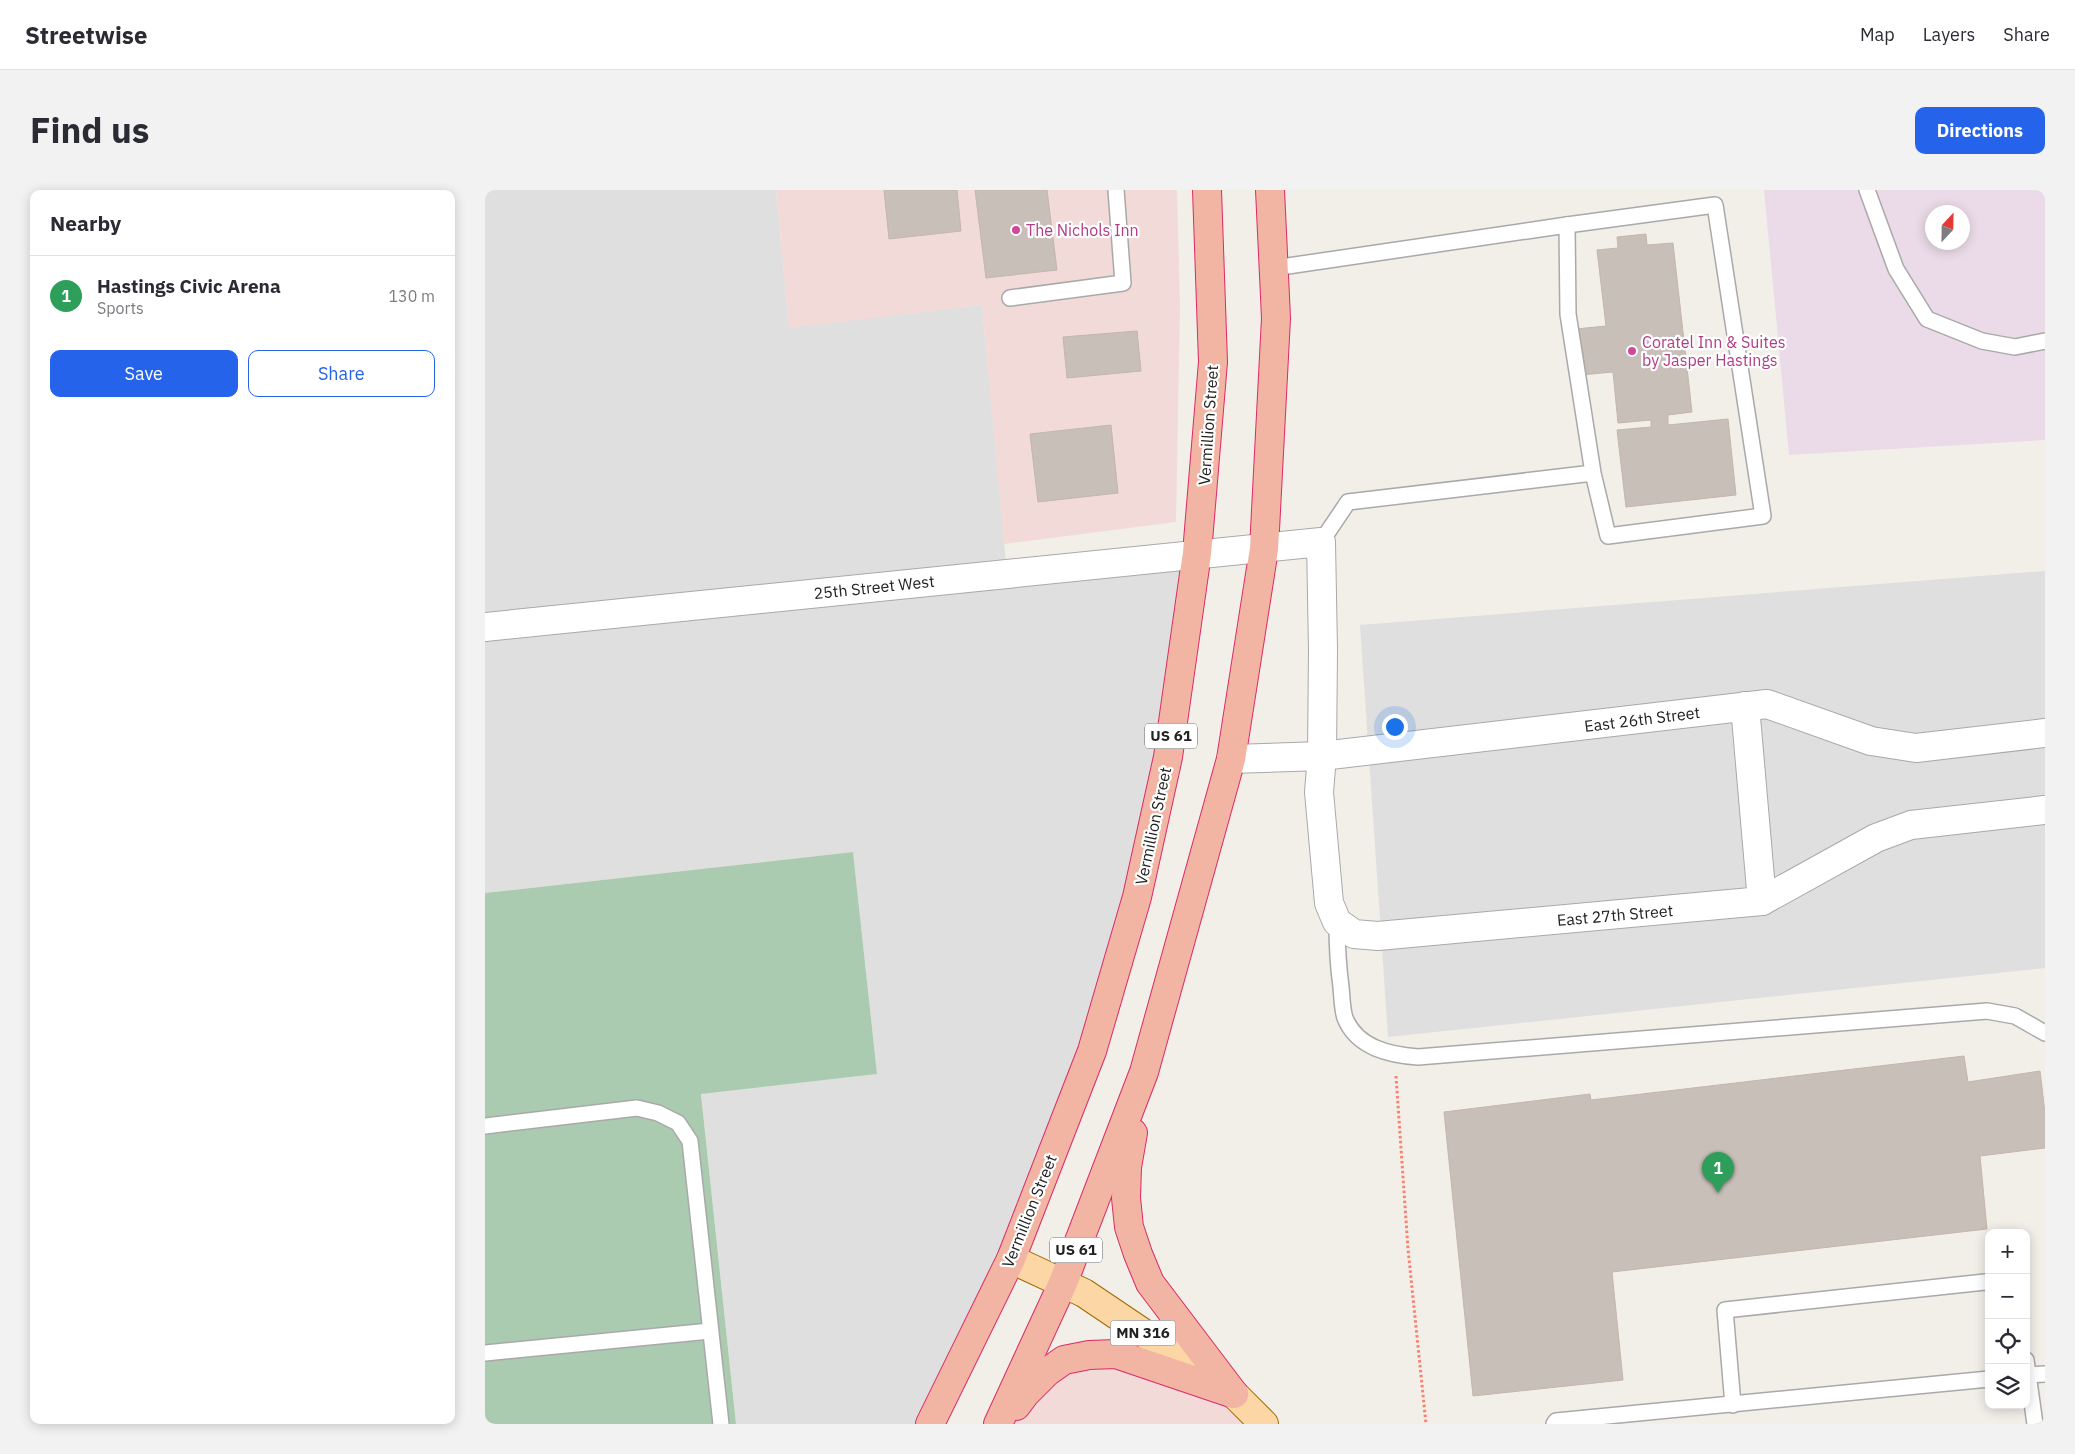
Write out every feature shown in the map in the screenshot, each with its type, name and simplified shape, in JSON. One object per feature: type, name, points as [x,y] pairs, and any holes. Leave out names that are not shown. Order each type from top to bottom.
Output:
[{"type":"highway","name":"Vermillion Street","points":[[930,1424],[1011,1259],[1093,1051],[1137,897],[1167,757],[1197,553],[1213,362],[1207,190]]},
{"type":"highway","name":"US 61","points":[[998,1424],[1063,1283],[1144,1072],[1231,758],[1264,549],[1276,318],[1271,190]]},
{"type":"highway","points":[[1144,1072],[1127,1167],[1126,1198],[1129,1227],[1149,1283],[1234,1394]]},
{"type":"highway","points":[[1003,1424],[1025,1394],[1047,1372],[1064,1360],[1089,1355],[1116,1354],[1234,1394]]},
{"type":"main road","name":"MN 316","points":[[1011,1259],[1084,1294],[1234,1394],[1263,1424]]},
{"type":"street","name":"25th Street West","points":[[485,627],[1197,553],[1264,549],[1321,542]]},
{"type":"street","points":[[1321,542],[1322,756],[1319,792],[1329,903],[1337,922]]},
{"type":"street","name":"East 26th Street","points":[[1231,758],[1322,756],[1767,704],[1871,741],[1916,748],[2045,733]]},
{"type":"street","points":[[1745,706],[1762,901]]},
{"type":"street","name":"East 27th Street","points":[[1337,922],[1354,934],[1379,936],[1762,901],[1876,838],[1911,826],[2045,810]]},
{"type":"lane","points":[[1010,298],[1123,283],[1116,190]]},
{"type":"lane","points":[[1867,190],[1896,269],[1927,319],[1982,341],[2015,347],[2045,342]]},
{"type":"lane","points":[[1274,268],[1567,225],[1715,205],[1763,516],[1608,536],[1593,473],[1568,314],[1567,225]]},
{"type":"lane","points":[[1321,542],[1348,502],[1593,473]]},
{"type":"lane","points":[[1337,922],[1337,959],[1345,1018],[1356,1034],[1373,1048],[1395,1056],[1418,1057],[1987,1011],[2015,1016],[2045,1033]]},
{"type":"lane","points":[[485,1126],[637,1108],[659,1112],[678,1123],[690,1141],[721,1424]]},
{"type":"lane","points":[[1733,1405],[1725,1310],[1985,1282]]},
{"type":"lane","points":[[485,1353],[711,1331]]},
{"type":"lane","points":[[2034,1375],[2035,1424]]},
{"type":"lane","points":[[1554,1424],[1556,1421],[1985,1379]]},
{"type":"path","points":[[1395,1056],[1406,1229],[1426,1424]]},
{"type":"shaded area","points":[[485,190],[776,190],[789,327],[982,305],[1007,573],[1197,553],[1092,1051],[930,1424],[736,1424],[701,1093],[877,1074],[853,852],[485,893]]},
{"type":"shaded area","points":[[776,190],[1177,190],[1180,306],[1176,522],[1004,544],[982,305],[789,328]]},
{"type":"shaded area","points":[[1764,190],[2045,190],[2045,440],[1789,455]]},
{"type":"shaded area","points":[[2045,571],[2045,968],[1388,1037],[1360,625]]},
{"type":"shaded area","points":[[1089,1355],[1234,1394],[1264,1424],[1003,1424]]},
{"type":"green space","points":[[853,852],[877,1074],[701,1094],[736,1424],[485,1424],[485,893]]},
{"type":"building","points":[[884,190],[957,190],[961,231],[889,239]]},
{"type":"building","name":"The Nichols Inn","points":[[975,190],[1047,190],[1057,270],[986,278]]},
{"type":"building","name":"Coratel Inn & Suites by Jasper Hastings","points":[[1646,234],[1647,245],[1673,243],[1692,412],[1668,415],[1668,425],[1728,419],[1736,495],[1626,507],[1617,430],[1651,427],[1651,420],[1618,423],[1613,372],[1581,375],[1576,329],[1606,326],[1597,250],[1618,248],[1617,237]]},
{"type":"building","points":[[1137,331],[1141,371],[1067,378],[1063,337]]},
{"type":"building","points":[[1111,425],[1118,493],[1038,502],[1030,434]]},
{"type":"building","points":[[1964,1056],[1968,1082],[2040,1071],[2045,1113],[2045,1148],[1980,1156],[1987,1229],[1612,1272],[1623,1380],[1473,1396],[1444,1112],[1590,1094],[1591,1100]]},
{"type":"place","name":"The Nichols Inn","points":[[1016,230]]},
{"type":"place","name":"Coratel Inn & Suites by Jasper Hastings","points":[[1632,351]]},
{"type":"place","name":"Hastings Civic Arena","points":[[1718,1193]]}]
